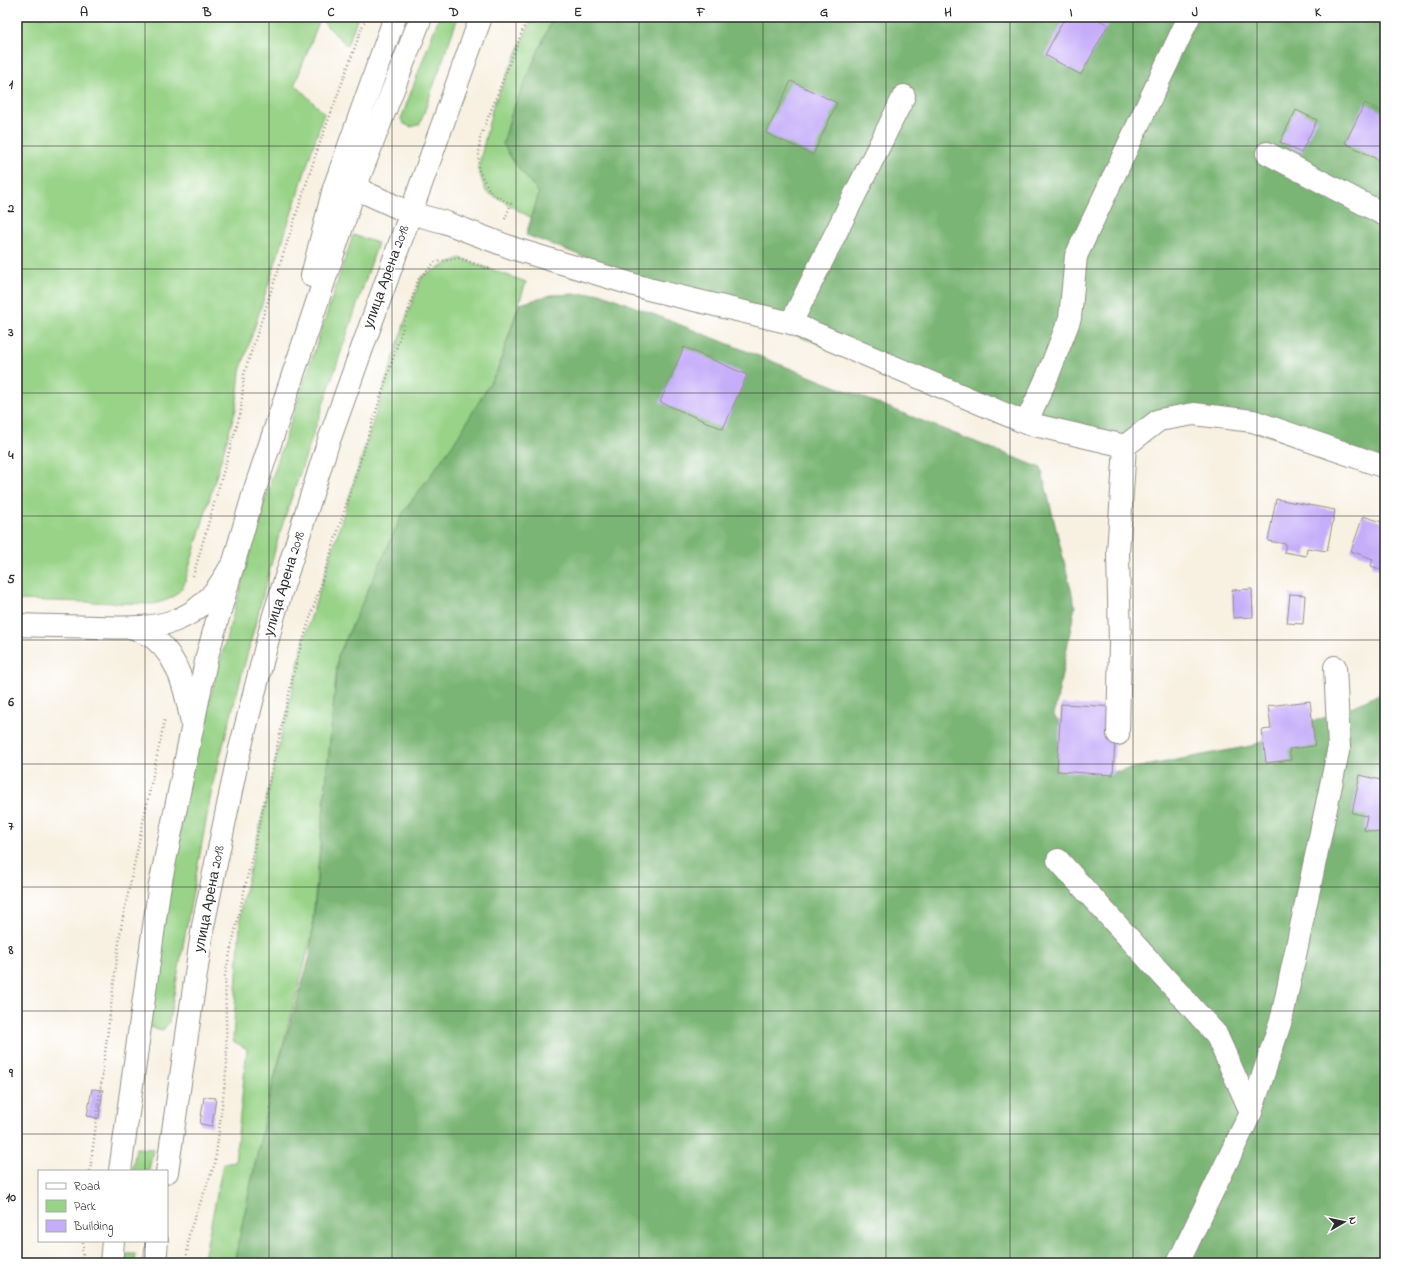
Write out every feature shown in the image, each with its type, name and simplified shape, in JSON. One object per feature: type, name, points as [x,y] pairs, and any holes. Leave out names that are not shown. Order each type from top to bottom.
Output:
[{"type":"main road","points":[[120,1170],[159,890],[192,723],[207,656],[254,492],[334,188],[395,17]]},
{"type":"main road","points":[[254,492],[355,188],[421,17]]},
{"type":"main road","name":"улица Арена 2018","points":[[167,1170],[203,926],[238,757],[272,623],[327,446],[481,17]]},
{"type":"main road","points":[[1026,423],[1048,375],[1070,318],[1076,256],[1189,17]]},
{"type":"main road","points":[[792,323],[904,96]]},
{"type":"main road","points":[[1267,153],[1385,215]]},
{"type":"main road","points":[[355,188],[410,213],[444,222],[515,249],[648,289],[792,323],[1026,423],[1125,446]]},
{"type":"main road","points":[[1118,734],[1120,643],[1118,553],[1125,446],[1159,420],[1194,414],[1253,422],[1385,467]]},
{"type":"main road","points":[[17,625],[136,629],[178,620],[208,600],[222,582],[237,554]]},
{"type":"main road","points":[[136,629],[154,639],[167,652],[178,670],[185,690],[192,723]]},
{"type":"main road","points":[[1178,1263],[1251,1112],[1282,1017],[1339,748],[1335,667]]},
{"type":"main road","points":[[1058,860],[1216,1034],[1251,1112]]},
{"type":"main road","points":[[111,1263],[113,1242]]},
{"type":"main road","points":[[154,1263],[157,1242]]},
{"type":"path","points":[[191,582],[241,411],[244,374],[317,151],[366,17]]},
{"type":"path","points":[[511,204],[491,193],[478,169],[480,138],[528,17]]},
{"type":"path","points":[[186,1263],[189,1233],[215,1163],[227,1065],[225,975],[297,659],[418,280],[436,262],[460,258],[488,269]]},
{"type":"path","points":[[90,1170],[121,927],[165,717]]},
{"type":"path","points":[[82,1263],[83,1242]]},
{"type":"green space","points":[[17,17],[358,17],[347,46],[320,19],[295,84],[324,113],[240,372],[236,409],[184,585],[174,596],[158,603],[17,600]]},
{"type":"green space","points":[[439,17],[458,17],[420,124],[412,127],[404,124],[401,119]]},
{"type":"green space","points":[[533,17],[561,17],[513,161],[539,193],[532,218],[486,192],[478,169],[493,106]]},
{"type":"green space","points":[[553,17],[1385,17],[1385,470],[1195,414],[1125,446],[1033,409],[994,409],[526,235],[539,193],[513,161],[503,144],[512,112]]},
{"type":"green space","points":[[353,235],[378,243],[279,535],[213,783],[169,1022],[163,1030],[150,1027],[148,1018],[192,763],[264,502]]},
{"type":"green space","points":[[460,258],[526,282],[497,371],[338,656],[311,940],[271,1090],[234,1263],[203,1263],[223,1164],[235,1162],[247,1049],[233,1041],[241,907],[304,639],[407,315],[422,276]]},
{"type":"green space","points":[[600,293],[1041,468],[1075,606],[1054,716],[1113,772],[1251,746],[1361,703],[1385,691],[1385,1263],[234,1263],[271,1090],[310,956],[338,656],[403,513],[458,437],[497,371],[520,304],[551,295]]},
{"type":"green space","points":[[136,1148],[153,1149],[149,1170],[132,1170]]},
{"type":"green space","points":[[122,1254],[136,1254],[135,1263],[121,1263]]},
{"type":"building","points":[[1065,17],[1094,17],[1108,25],[1081,75],[1045,55]]},
{"type":"building","points":[[791,81],[837,103],[813,155],[766,133]]},
{"type":"building","points":[[1365,103],[1385,113],[1385,152],[1381,161],[1345,143]]},
{"type":"building","points":[[1296,110],[1317,120],[1301,153],[1280,142]]},
{"type":"building","points":[[684,347],[747,375],[723,429],[660,402]]},
{"type":"building","points":[[1276,499],[1335,510],[1327,551],[1307,548],[1306,556],[1284,552],[1286,544],[1268,541]]},
{"type":"building","points":[[1363,516],[1385,523],[1385,571],[1371,566],[1373,559],[1351,551]]},
{"type":"building","points":[[1252,589],[1253,617],[1233,618],[1232,590]]},
{"type":"building","points":[[1290,594],[1305,595],[1303,624],[1287,623]]},
{"type":"building","points":[[1310,701],[1315,746],[1289,749],[1291,760],[1266,763],[1262,730],[1271,729],[1268,706]]},
{"type":"building","points":[[1061,704],[1117,707],[1113,775],[1057,771]]},
{"type":"building","points":[[1360,775],[1385,781],[1385,838],[1379,837],[1380,833],[1364,830],[1367,816],[1352,813]]},
{"type":"building","points":[[92,1089],[103,1090],[99,1118],[87,1116]]},
{"type":"building","points":[[204,1097],[216,1098],[212,1126],[200,1124]]}]
